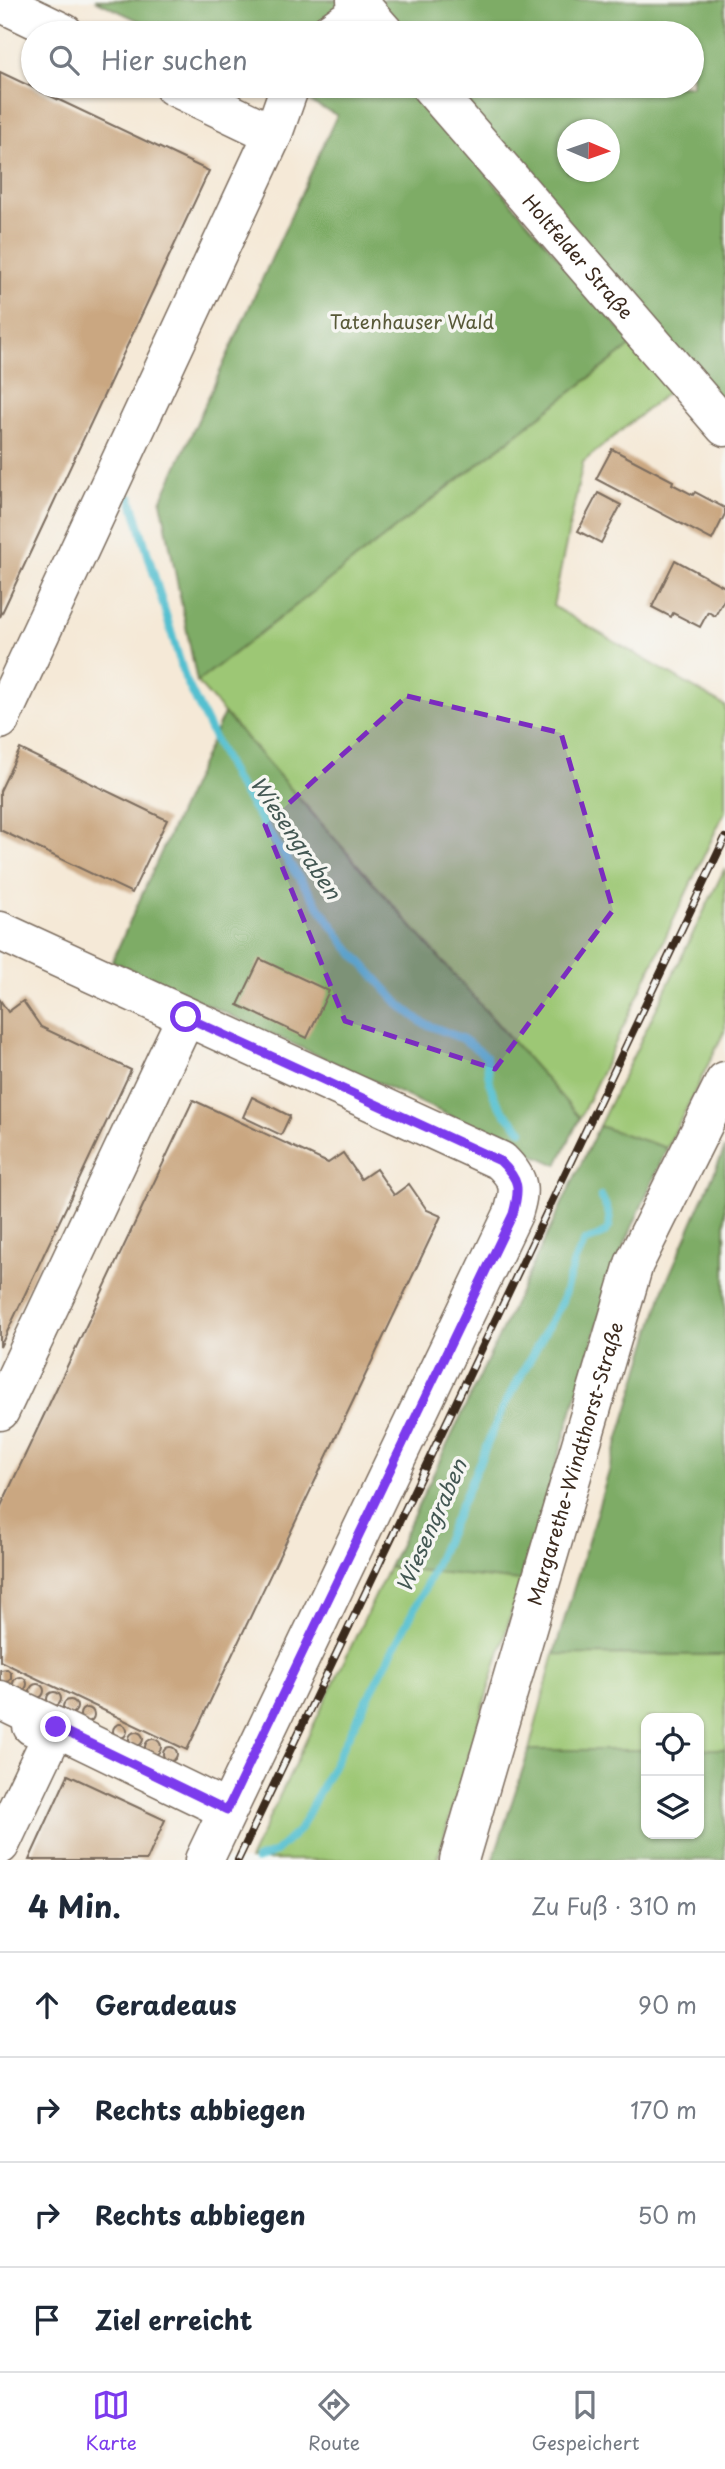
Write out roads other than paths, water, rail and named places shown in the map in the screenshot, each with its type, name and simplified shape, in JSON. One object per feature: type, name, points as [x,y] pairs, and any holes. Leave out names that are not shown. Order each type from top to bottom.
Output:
[{"type":"street","points":[[0,2],[39,21]]},
{"type":"street","points":[[198,98],[273,134]]},
{"type":"street","points":[[0,720],[273,134],[286,98]]},
{"type":"street","name":"Holtfelder Straße","points":[[440,98],[725,427]]},
{"type":"street","points":[[0,931],[500,1161],[514,1175],[519,1194],[513,1214],[204,1860]]},
{"type":"street","points":[[0,1411],[186,1017]]},
{"type":"street","name":"Margarethe-Windthorst-Straße","points":[[459,1860],[634,1264],[725,1081]]},
{"type":"street","points":[[0,1700],[227,1810]]},
{"type":"street","points":[[0,1726],[56,1727]]},
{"type":"street","points":[[0,1845],[56,1727]]},
{"type":"waterway","name":"Wiesengraben","points":[[131,498],[185,678],[234,779],[346,945],[401,1006],[423,1023],[463,1039],[486,1056],[495,1098],[504,1112],[522,1130]]},
{"type":"waterway","name":"Wiesengraben","points":[[256,1860],[275,1852],[300,1829],[425,1588],[502,1410],[562,1301],[574,1262],[585,1241],[602,1234],[610,1225],[609,1213],[601,1196]]},
{"type":"railway","points":[[238,1860],[725,838]]},
{"type":"park label","name":"Tatenhauser Wald","points":[[412,322]]}]
